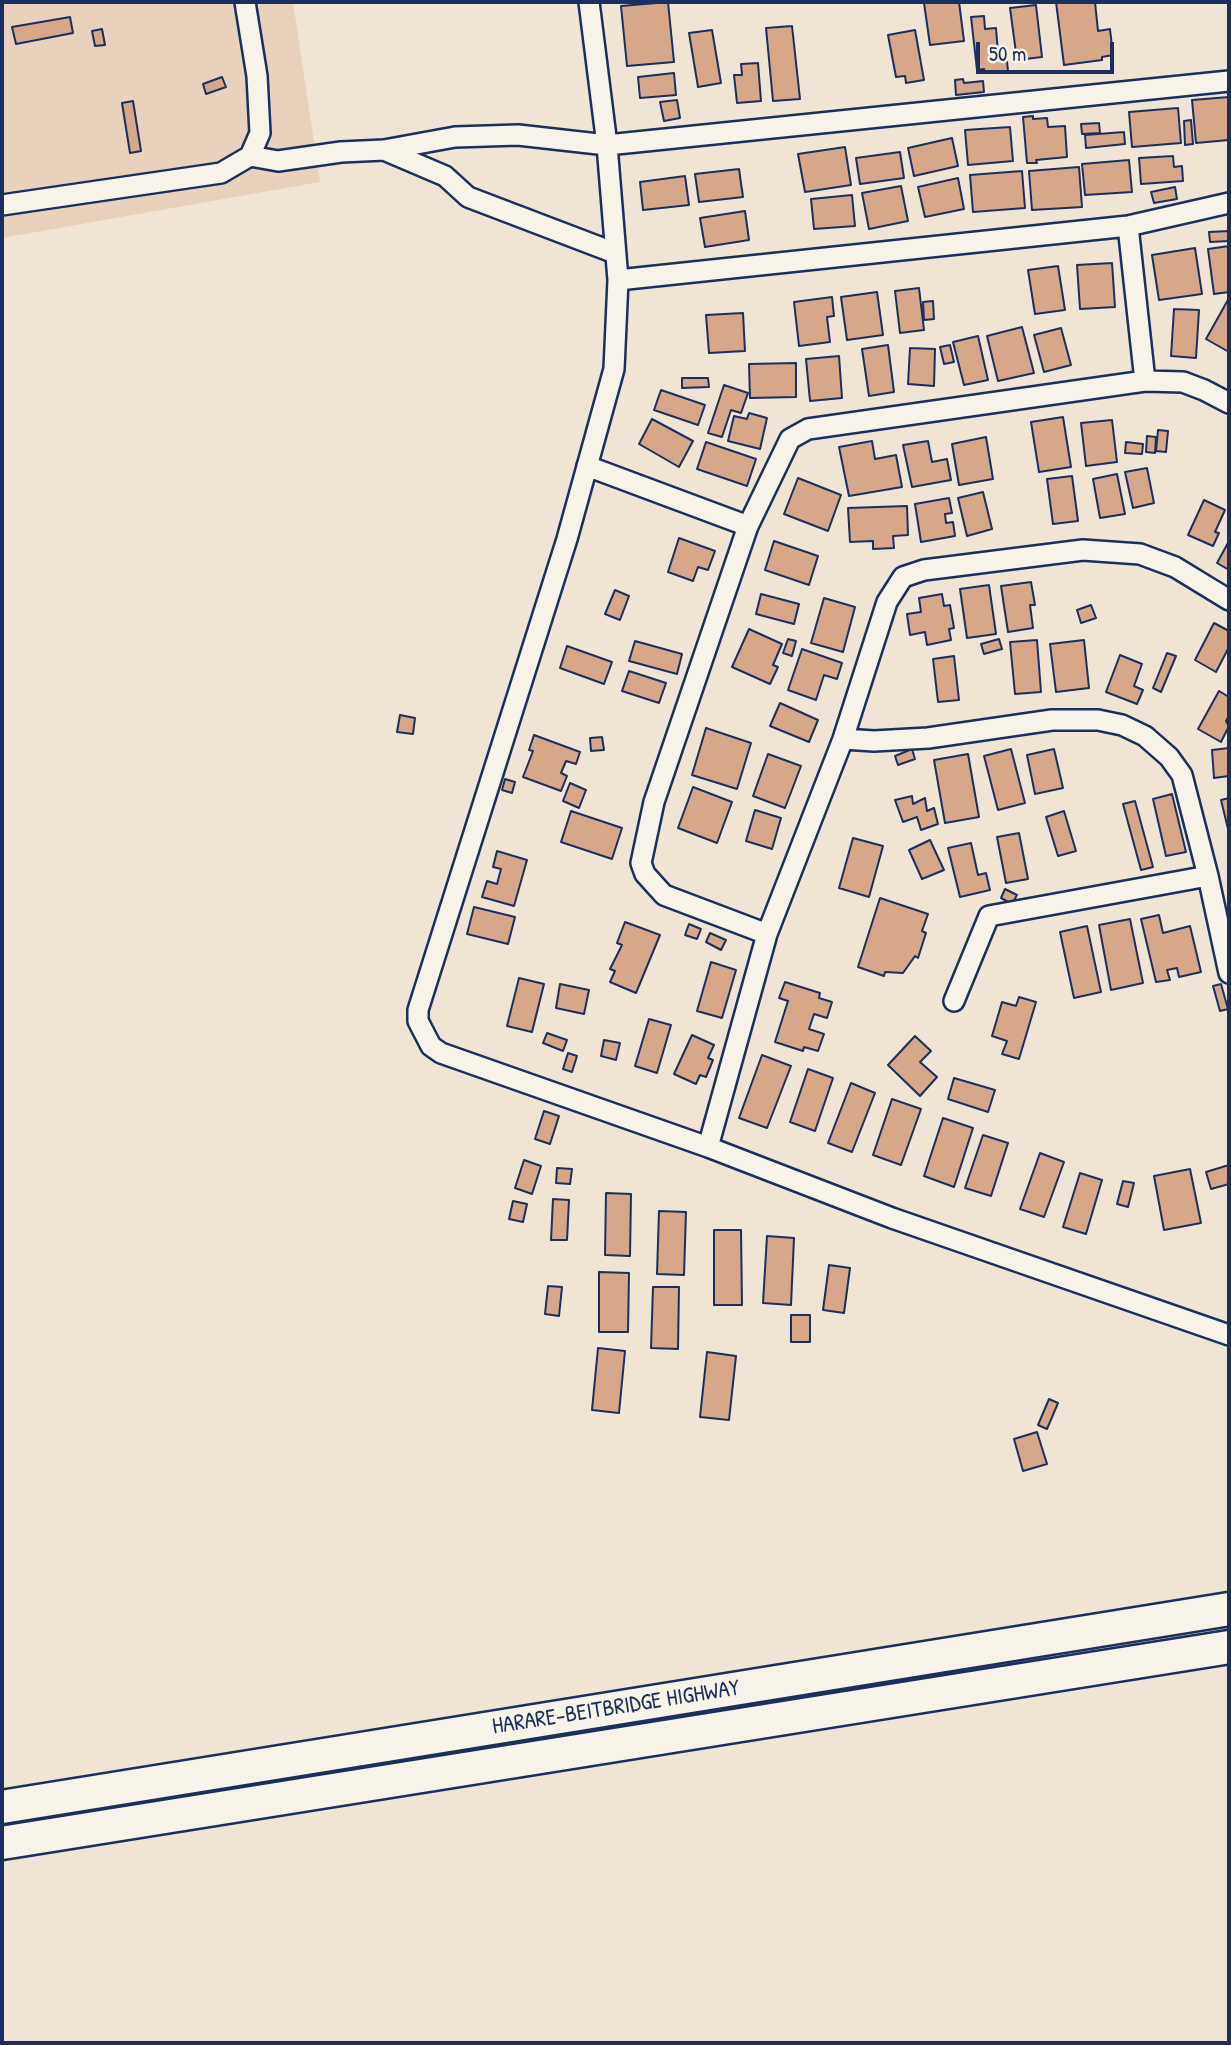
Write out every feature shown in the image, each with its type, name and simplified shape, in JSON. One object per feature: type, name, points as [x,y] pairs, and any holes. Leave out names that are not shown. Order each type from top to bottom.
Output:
[{"type":"highway","name":"HARARE-BEITBRIDGE HIGHWAY","points":[[2,1807],[1229,1609]]},
{"type":"highway","name":"HARARE-BEITBRIDGE HIGHWAY","points":[[2,1843],[1229,1647]]},
{"type":"street","points":[[2,205],[221,173],[250,156],[260,133],[257,76],[245,2]]},
{"type":"street","points":[[589,2],[607,145],[618,280],[614,369],[563,552],[418,1010],[418,1021],[431,1046],[441,1053],[708,1147],[892,1218],[1229,1335]]},
{"type":"street","points":[[250,156],[278,161],[341,152],[384,150],[455,137],[518,135],[607,145],[1229,82]]},
{"type":"street","points":[[384,150],[445,177],[468,197],[615,253]]},
{"type":"street","points":[[618,280],[1128,226],[1229,203]]},
{"type":"street","points":[[1128,226],[1145,381]]},
{"type":"street","points":[[767,934],[664,895],[645,874],[641,863],[654,802],[748,526],[790,439],[808,429],[1145,381],[1183,382],[1229,403]]},
{"type":"street","points":[[587,466],[748,526]]},
{"type":"street","points":[[708,1147],[767,934],[843,739],[887,602],[903,577],[924,570],[1083,550],[1140,554],[1175,567],[1229,600]]},
{"type":"street","points":[[843,739],[874,741],[928,738],[1052,720],[1098,720],[1122,725],[1145,736],[1169,757],[1182,775],[1229,972]]},
{"type":"street","points":[[954,1001],[989,916],[1208,876]]},
{"type":"shaded area","points":[[2,2],[293,2],[320,182],[2,238]]},
{"type":"building","points":[[668,2],[674,62],[627,66],[621,6]]},
{"type":"building","points":[[959,2],[964,41],[930,45],[924,3]]},
{"type":"building","points":[[1056,2],[1095,2],[1098,31],[1110,29],[1113,55],[1102,57],[1102,60],[1064,65]]},
{"type":"building","points":[[1036,5],[1042,57],[1017,60],[1010,8]]},
{"type":"building","points":[[984,16],[985,29],[996,28],[998,53],[1006,52],[1008,71],[977,70],[971,17]]},
{"type":"building","points":[[70,17],[73,33],[16,44],[12,27]]},
{"type":"building","points":[[792,26],[800,99],[773,101],[766,28]]},
{"type":"building","points":[[102,29],[105,45],[95,46],[92,31]]},
{"type":"building","points":[[712,30],[721,83],[698,87],[689,33]]},
{"type":"building","points":[[915,30],[924,80],[906,83],[905,76],[896,77],[888,35]]},
{"type":"building","points":[[758,63],[761,101],[737,103],[734,75],[742,75],[741,64]]},
{"type":"building","points":[[674,73],[676,95],[640,98],[638,77]]},
{"type":"building","points":[[222,77],[226,87],[206,94],[203,84]]},
{"type":"building","points":[[963,79],[964,83],[983,81],[984,92],[956,95],[955,80]]},
{"type":"building","points":[[1229,97],[1229,140],[1196,143],[1192,100]]},
{"type":"building","points":[[677,100],[680,118],[664,121],[660,102]]},
{"type":"building","points":[[133,101],[141,151],[130,153],[122,103]]},
{"type":"building","points":[[1178,108],[1181,143],[1132,147],[1129,112]]},
{"type":"building","points":[[1033,116],[1033,119],[1047,118],[1048,127],[1065,126],[1067,157],[1027,163],[1023,117]]},
{"type":"building","points":[[1191,120],[1193,144],[1185,145],[1184,121]]},
{"type":"building","points":[[1099,123],[1100,133],[1082,134],[1081,124]]},
{"type":"building","points":[[1010,127],[1013,161],[968,165],[965,130]]},
{"type":"building","points":[[1124,132],[1125,144],[1086,148],[1085,135]]},
{"type":"building","points":[[952,138],[958,166],[914,176],[908,148]]},
{"type":"building","points":[[845,147],[851,185],[805,192],[798,154]]},
{"type":"building","points":[[900,152],[904,178],[860,184],[856,158]]},
{"type":"building","points":[[1173,156],[1174,167],[1182,166],[1183,181],[1141,184],[1139,158]]},
{"type":"building","points":[[1129,160],[1132,192],[1085,195],[1082,164]]},
{"type":"building","points":[[1079,167],[1082,207],[1032,210],[1029,171]]},
{"type":"building","points":[[739,169],[743,197],[699,202],[695,174]]},
{"type":"building","points":[[1022,171],[1025,208],[973,212],[970,175]]},
{"type":"building","points":[[685,176],[689,205],[643,210],[640,182]]},
{"type":"building","points":[[958,178],[964,209],[925,217],[918,187]]},
{"type":"building","points":[[901,186],[908,221],[869,229],[862,193]]},
{"type":"building","points":[[1175,187],[1177,199],[1154,203],[1151,192]]},
{"type":"building","points":[[852,195],[855,226],[814,229],[811,199]]},
{"type":"building","points":[[745,211],[749,240],[705,247],[700,218]]},
{"type":"building","points":[[1229,231],[1229,241],[1210,242],[1209,232]]},
{"type":"building","points":[[1229,246],[1229,292],[1214,294],[1208,249]]},
{"type":"building","points":[[1195,248],[1202,294],[1159,300],[1152,255]]},
{"type":"building","points":[[1112,263],[1115,307],[1080,309],[1077,265]]},
{"type":"building","points":[[1058,266],[1065,310],[1035,314],[1028,270]]},
{"type":"building","points":[[919,288],[924,330],[900,333],[895,291]]},
{"type":"building","points":[[877,292],[883,335],[847,340],[841,297]]},
{"type":"building","points":[[832,297],[834,316],[827,317],[830,342],[799,346],[794,302]]},
{"type":"building","points":[[1229,298],[1229,352],[1206,339]]},
{"type":"building","points":[[933,301],[934,319],[924,320],[923,302]]},
{"type":"building","points":[[1174,309],[1199,310],[1196,358],[1171,356]]},
{"type":"building","points":[[743,313],[745,351],[709,353],[706,315]]},
{"type":"building","points":[[1022,327],[1034,373],[998,381],[987,336]]},
{"type":"building","points":[[1061,328],[1071,365],[1044,372],[1034,335]]},
{"type":"building","points":[[978,336],[988,380],[964,385],[953,342]]},
{"type":"building","points":[[888,345],[894,392],[869,396],[862,349]]},
{"type":"building","points":[[950,345],[954,362],[944,364],[940,347]]},
{"type":"building","points":[[910,348],[935,349],[934,386],[908,384]]},
{"type":"building","points":[[839,356],[842,398],[810,401],[806,359]]},
{"type":"building","points":[[796,363],[796,397],[750,398],[749,364]]},
{"type":"building","points":[[682,378],[708,378],[709,387],[682,388]]},
{"type":"building","points":[[724,385],[748,393],[741,413],[731,410],[722,437],[708,433]]},
{"type":"building","points":[[661,390],[705,405],[698,425],[654,410]]},
{"type":"building","points":[[749,413],[767,418],[760,449],[728,441],[734,416],[747,419]]},
{"type":"building","points":[[1063,417],[1071,467],[1039,472],[1031,422]]},
{"type":"building","points":[[652,419],[693,441],[679,467],[639,444]]},
{"type":"building","points":[[1112,420],[1117,462],[1086,466],[1081,423]]},
{"type":"building","points":[[1158,430],[1168,431],[1166,452],[1156,451]]},
{"type":"building","points":[[1147,436],[1156,437],[1155,453],[1146,452]]},
{"type":"building","points":[[986,437],[993,479],[959,485],[952,444]]},
{"type":"building","points":[[872,441],[875,459],[896,455],[902,487],[849,496],[839,447]]},
{"type":"building","points":[[928,441],[932,462],[947,459],[951,480],[912,487],[903,445]]},
{"type":"building","points":[[706,442],[756,459],[747,486],[697,469]]},
{"type":"building","points":[[1126,442],[1143,444],[1142,454],[1125,453]]},
{"type":"building","points":[[1147,468],[1154,503],[1133,508],[1125,472]]},
{"type":"building","points":[[1117,474],[1125,514],[1100,518],[1093,479]]},
{"type":"building","points":[[1072,476],[1078,521],[1053,524],[1047,479]]},
{"type":"building","points":[[798,478],[841,495],[828,531],[784,514]]},
{"type":"building","points":[[983,492],[992,529],[967,536],[958,498]]},
{"type":"building","points":[[949,498],[952,513],[945,514],[946,523],[953,522],[955,536],[921,542],[915,504]]},
{"type":"building","points":[[1204,500],[1225,510],[1215,532],[1219,533],[1213,546],[1188,535]]},
{"type":"building","points":[[907,506],[908,535],[893,536],[894,548],[873,549],[873,541],[850,542],[848,508]]},
{"type":"building","points":[[679,538],[715,551],[708,570],[698,567],[693,581],[668,572]]},
{"type":"building","points":[[774,541],[818,556],[809,585],[765,570]]},
{"type":"building","points":[[1229,541],[1229,570],[1217,563]]},
{"type":"building","points":[[1031,582],[1035,605],[1030,605],[1033,628],[1008,632],[1001,586]]},
{"type":"building","points":[[989,585],[996,634],[967,638],[960,589]]},
{"type":"building","points":[[615,590],[629,596],[620,620],[605,614]]},
{"type":"building","points":[[761,594],[799,604],[794,624],[756,614]]},
{"type":"building","points":[[942,594],[944,606],[950,605],[954,628],[949,629],[951,640],[927,645],[925,632],[910,635],[907,614],[921,612],[919,598]]},
{"type":"building","points":[[824,598],[855,607],[843,652],[811,643]]},
{"type":"building","points":[[1091,605],[1096,618],[1081,623],[1077,610]]},
{"type":"building","points":[[1214,623],[1229,631],[1229,647],[1216,672],[1195,660]]},
{"type":"building","points":[[749,629],[782,644],[773,665],[778,667],[770,684],[732,667]]},
{"type":"building","points":[[788,639],[796,641],[792,656],[783,653]]},
{"type":"building","points":[[999,639],[1002,649],[984,654],[981,644]]},
{"type":"building","points":[[1037,640],[1041,692],[1015,694],[1010,642]]},
{"type":"building","points":[[1084,640],[1089,688],[1056,692],[1050,644]]},
{"type":"building","points":[[635,641],[682,654],[677,674],[629,661]]},
{"type":"building","points":[[567,646],[612,662],[604,684],[560,668]]},
{"type":"building","points":[[802,649],[842,663],[837,679],[824,675],[816,700],[788,690]]},
{"type":"building","points":[[1167,653],[1176,656],[1161,692],[1153,688]]},
{"type":"building","points":[[1120,655],[1142,664],[1134,686],[1143,690],[1137,704],[1106,692]]},
{"type":"building","points":[[954,656],[959,700],[938,702],[933,659]]},
{"type":"building","points":[[629,671],[666,683],[659,703],[622,691]]},
{"type":"building","points":[[1219,691],[1229,697],[1229,716],[1226,721],[1229,726],[1221,742],[1198,729]]},
{"type":"building","points":[[780,703],[818,720],[809,742],[770,726]]},
{"type":"building","points":[[400,715],[415,718],[413,734],[397,732]]},
{"type":"building","points":[[706,728],[751,743],[737,789],[692,775]]},
{"type":"building","points":[[534,735],[580,752],[576,764],[566,761],[561,773],[567,776],[561,791],[523,777],[533,751],[529,750]]},
{"type":"building","points":[[602,737],[604,750],[591,751],[590,738]]},
{"type":"building","points":[[1229,748],[1229,776],[1214,778],[1212,750]]},
{"type":"building","points":[[912,749],[915,759],[898,765],[895,756]]},
{"type":"building","points":[[1011,749],[1025,803],[998,810],[984,756]]},
{"type":"building","points":[[1054,749],[1063,788],[1035,794],[1027,755]]},
{"type":"building","points":[[768,754],[801,766],[785,808],[753,796]]},
{"type":"building","points":[[968,754],[979,817],[945,823],[934,760]]},
{"type":"building","points":[[505,779],[515,782],[512,793],[502,790]]},
{"type":"building","points":[[570,783],[586,790],[579,808],[563,801]]},
{"type":"building","points":[[693,787],[732,802],[717,843],[678,828]]},
{"type":"building","points":[[1172,794],[1186,852],[1166,856],[1153,799]]},
{"type":"building","points":[[912,796],[913,804],[925,798],[927,811],[934,808],[938,824],[921,830],[917,817],[903,822],[895,800]]},
{"type":"building","points":[[1229,798],[1229,833],[1221,800]]},
{"type":"building","points":[[1135,801],[1153,867],[1141,870],[1123,804]]},
{"type":"building","points":[[755,810],[781,818],[772,849],[746,841]]},
{"type":"building","points":[[571,811],[622,828],[612,859],[561,842]]},
{"type":"building","points":[[1064,811],[1076,851],[1058,856],[1046,817]]},
{"type":"building","points":[[1019,833],[1028,879],[1006,883],[997,837]]},
{"type":"building","points":[[853,838],[883,846],[869,897],[839,888]]},
{"type":"building","points":[[930,840],[944,870],[922,879],[909,850]]},
{"type":"building","points":[[971,843],[978,875],[986,873],[990,890],[960,897],[948,848]]},
{"type":"building","points":[[497,851],[527,860],[514,906],[482,897],[487,881],[497,884],[501,869],[493,867]]},
{"type":"building","points":[[1005,889],[1017,895],[1012,904],[1001,898]]},
{"type":"building","points":[[880,898],[928,914],[922,931],[926,933],[918,958],[915,956],[903,973],[885,972],[884,976],[858,967]]},
{"type":"building","points":[[474,907],[515,917],[508,944],[467,934]]},
{"type":"building","points":[[1159,915],[1163,933],[1190,926],[1201,972],[1179,977],[1177,968],[1167,970],[1170,980],[1156,982],[1141,919]]},
{"type":"building","points":[[1130,919],[1143,983],[1111,990],[1099,925]]},
{"type":"building","points":[[625,922],[660,935],[636,993],[610,982],[615,971],[610,969],[622,945],[617,943]]},
{"type":"building","points":[[689,924],[701,929],[697,939],[685,935]]},
{"type":"building","points":[[1087,926],[1101,992],[1074,998],[1060,932]]},
{"type":"building","points":[[710,933],[726,940],[721,950],[706,942]]},
{"type":"building","points":[[711,962],[736,970],[722,1018],[697,1011]]},
{"type":"building","points":[[519,978],[544,984],[532,1032],[507,1026]]},
{"type":"building","points":[[785,982],[820,993],[819,998],[832,1002],[827,1018],[814,1014],[809,1029],[824,1034],[818,1051],[804,1047],[803,1051],[775,1042],[788,1001],[779,998]]},
{"type":"building","points":[[560,984],[589,990],[584,1014],[556,1008]]},
{"type":"building","points":[[1221,984],[1228,1009],[1220,1011],[1213,986]]},
{"type":"building","points":[[1019,997],[1036,1002],[1019,1059],[1002,1054],[1007,1041],[992,1036],[1002,1002],[1016,1006]]},
{"type":"building","points":[[649,1019],[671,1025],[657,1073],[635,1066]]},
{"type":"building","points":[[547,1033],[567,1040],[563,1051],[543,1043]]},
{"type":"building","points":[[692,1035],[714,1045],[708,1058],[713,1060],[706,1077],[700,1075],[696,1084],[674,1074]]},
{"type":"building","points":[[915,1036],[931,1051],[920,1062],[937,1077],[920,1096],[888,1065]]},
{"type":"building","points":[[604,1040],[620,1043],[616,1060],[601,1056]]},
{"type":"building","points":[[568,1053],[577,1056],[572,1072],[563,1069]]},
{"type":"building","points":[[762,1055],[791,1066],[767,1128],[739,1118]]},
{"type":"building","points":[[808,1069],[833,1078],[815,1131],[790,1122]]},
{"type":"building","points":[[954,1078],[995,1090],[988,1112],[948,1099]]},
{"type":"building","points":[[851,1083],[875,1093],[852,1152],[828,1143]]},
{"type":"building","points":[[892,1099],[921,1109],[901,1165],[873,1155]]},
{"type":"building","points":[[544,1111],[559,1116],[550,1144],[535,1139]]},
{"type":"building","points":[[943,1118],[973,1128],[954,1187],[924,1176]]},
{"type":"building","points":[[983,1135],[1008,1143],[991,1196],[965,1188]]},
{"type":"building","points":[[1040,1153],[1064,1162],[1044,1217],[1020,1209]]},
{"type":"building","points":[[524,1160],[541,1166],[532,1194],[515,1188]]},
{"type":"building","points":[[1229,1165],[1229,1184],[1211,1189],[1206,1172]]},
{"type":"building","points":[[557,1168],[572,1169],[570,1184],[556,1183]]},
{"type":"building","points":[[1190,1169],[1201,1223],[1164,1230],[1154,1176]]},
{"type":"building","points":[[1080,1173],[1102,1180],[1086,1234],[1063,1227]]},
{"type":"building","points":[[1123,1181],[1134,1183],[1128,1207],[1117,1204]]},
{"type":"building","points":[[606,1193],[631,1194],[630,1256],[605,1255]]},
{"type":"building","points":[[553,1199],[569,1200],[567,1240],[551,1240]]},
{"type":"building","points":[[513,1201],[527,1204],[523,1222],[509,1219]]},
{"type":"building","points":[[659,1211],[686,1212],[684,1275],[657,1274]]},
{"type":"building","points":[[714,1230],[741,1230],[742,1305],[714,1305]]},
{"type":"building","points":[[767,1236],[794,1238],[791,1305],[763,1303]]},
{"type":"building","points":[[829,1265],[850,1268],[844,1313],[823,1310]]},
{"type":"building","points":[[599,1272],[629,1273],[628,1332],[599,1332]]},
{"type":"building","points":[[548,1286],[562,1287],[559,1316],[545,1314]]},
{"type":"building","points":[[653,1287],[679,1287],[678,1349],[651,1348]]},
{"type":"building","points":[[791,1315],[810,1315],[810,1342],[791,1342]]},
{"type":"building","points":[[598,1348],[625,1351],[619,1413],[592,1410]]},
{"type":"building","points":[[707,1352],[736,1356],[729,1420],[700,1417]]},
{"type":"building","points":[[1049,1399],[1058,1403],[1047,1429],[1038,1425]]},
{"type":"building","points":[[1037,1432],[1047,1464],[1023,1471],[1014,1439]]}]
